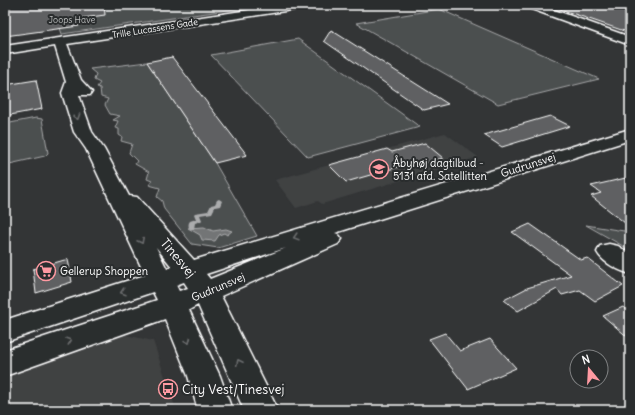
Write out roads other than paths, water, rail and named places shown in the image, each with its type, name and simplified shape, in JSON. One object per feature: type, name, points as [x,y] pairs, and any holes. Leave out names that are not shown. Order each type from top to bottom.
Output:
[{"type":"street","name":"Trille Lucassens Gade","points":[[5,50],[305,5]]},
{"type":"street","points":[[538,6],[630,41]]},
{"type":"street","name":"Tinesvej","points":[[60,42],[74,82],[70,93],[83,132],[95,148],[167,293],[204,376],[216,410]]},
{"type":"street","name":"Gudrunsvej","points":[[5,363],[39,351],[167,293],[427,198],[630,134]]},
{"type":"street","name":"Tinesvej","points":[[111,181],[198,282],[261,410]]},
{"type":"street","points":[[609,252],[630,265]]},
{"type":"street","name":"Gudrunsvej","points":[[5,331],[35,311],[167,293]]},
{"type":"street","points":[[35,311],[39,351]]},
{"type":"waterway","points":[[192,228],[192,222],[199,220],[197,214],[210,212],[213,206],[218,205],[219,201]]},
{"type":"place","name":"Åbyhøj dagtilbud - 5131 afd. Satellitten","points":[[379,169]]},
{"type":"place","name":"Gellerup Shoppen","points":[[46,271]]},
{"type":"place","name":"City Vest/Tinesvej","points":[[168,389]]},
{"type":"park label","name":"Joops Have","points":[[72,19]]}]
